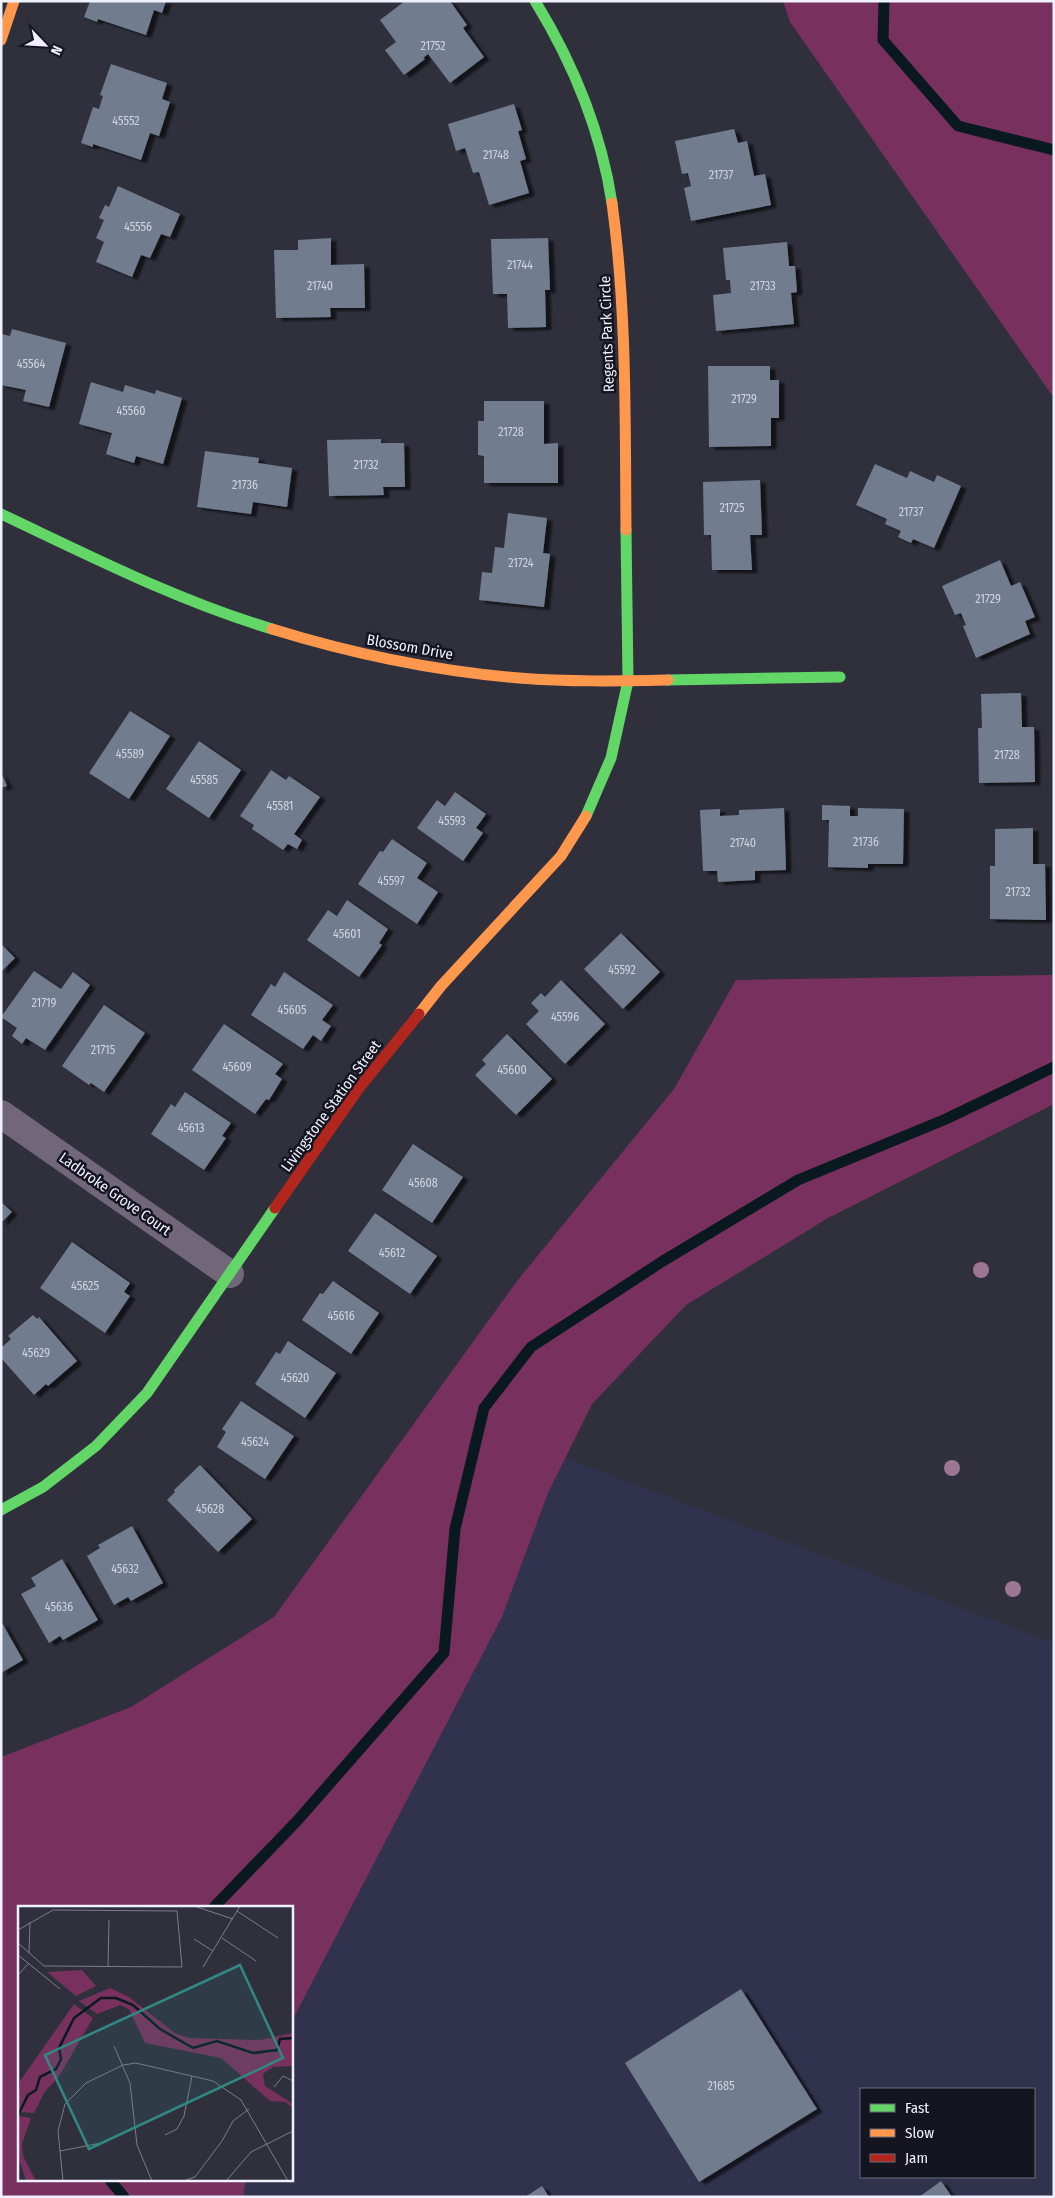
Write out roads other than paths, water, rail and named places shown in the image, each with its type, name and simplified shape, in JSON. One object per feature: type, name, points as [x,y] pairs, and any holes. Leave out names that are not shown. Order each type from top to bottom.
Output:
[{"type":"street","points":[[1,40],[14,1]]},
{"type":"street","name":"Regents Park Circle","points":[[535,1],[556,35],[587,104],[610,186],[619,255],[624,360],[628,681]]},
{"type":"street","name":"Blossom Drive","points":[[1,514],[163,590],[232,617],[331,647],[429,667],[520,678],[628,681],[840,677]]},
{"type":"street","name":"Livingstone Station Street","points":[[1,1510],[43,1487],[96,1446],[147,1393],[365,1081],[441,986],[562,856],[590,809],[611,758],[628,681]]},
{"type":"street","name":"Ladbroke Grove Court","points":[[1,1114],[230,1274]]},
{"type":"waterway","points":[[884,1],[883,40],[958,126],[1054,150]]},
{"type":"waterway","points":[[215,1906],[297,1821],[444,1653],[455,1529],[484,1408],[531,1347],[663,1261],[798,1180],[946,1119],[1054,1067]]},
{"type":"waterway","points":[[110,2180],[124,2197]]}]
